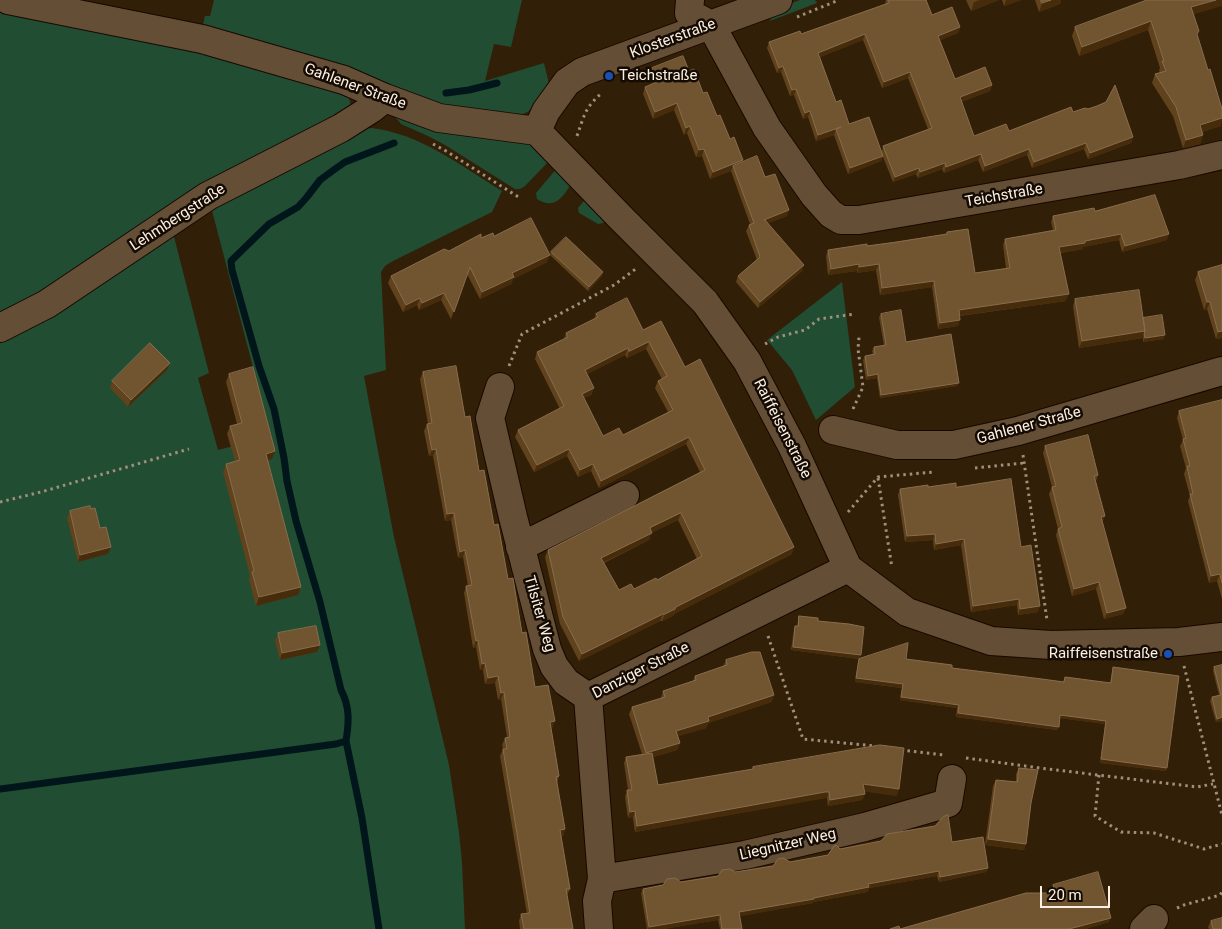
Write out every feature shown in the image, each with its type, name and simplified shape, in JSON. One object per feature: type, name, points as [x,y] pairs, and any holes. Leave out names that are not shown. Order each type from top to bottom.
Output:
[{"type":"street","name":"Gahlener Straße","points":[[8,0],[202,39],[344,80],[439,118],[537,131]]},
{"type":"street","points":[[690,0],[689,13],[711,25]]},
{"type":"street","name":"Klosterstraße","points":[[537,131],[546,111],[567,82],[582,72],[778,0]]},
{"type":"street","name":"Teichstraße","points":[[711,25],[767,128],[814,195],[831,214],[842,220],[859,220],[1015,194],[1178,166],[1222,156]]},
{"type":"street","name":"Lehmbergstraße","points":[[0,328],[47,304],[208,196],[341,128],[385,98]]},
{"type":"street","points":[[537,131],[619,216],[658,253]]},
{"type":"street","name":"Raiffeisenstraße","points":[[658,253],[705,302],[744,356],[792,446],[848,568],[907,612],[991,641],[1051,645],[1179,642],[1222,637]]},
{"type":"street","name":"Gahlener Straße","points":[[832,430],[896,445],[954,445],[1018,431],[1222,371]]},
{"type":"street","name":"Tilsiter Weg","points":[[500,387],[490,418],[520,547],[547,649],[554,666],[566,682],[588,697]]},
{"type":"street","points":[[520,547],[625,495]]},
{"type":"street","name":"Danziger Straße","points":[[599,929],[597,902],[602,879],[588,697],[848,568]]},
{"type":"street","name":"Liegnitzer Weg","points":[[602,879],[745,855],[874,824],[948,803],[953,768]]},
{"type":"path","points":[[500,387],[522,334],[614,285],[658,253]]},
{"type":"path","points":[[744,356],[778,337],[805,330],[819,318],[855,314]]},
{"type":"path","points":[[854,408],[863,387],[858,337]]},
{"type":"path","points":[[0,502],[189,449]]},
{"type":"path","points":[[1024,463],[1051,645]]},
{"type":"path","points":[[831,531],[878,477],[893,576],[889,598]]},
{"type":"path","points":[[760,612],[803,739],[884,748]]},
{"type":"path","points":[[1179,642],[1222,815]]},
{"type":"path","points":[[893,749],[953,768],[1099,775],[1197,787],[1213,784]]},
{"type":"path","points":[[1099,775],[1095,816],[1121,832],[1154,834],[1204,849],[1222,844]]},
{"type":"path","points":[[1149,924],[1184,905],[1220,895],[1222,892]]},
{"type":"green space","points":[[214,0],[522,0],[511,47],[494,44],[485,81],[544,63],[549,84],[531,109],[515,116],[445,106],[414,96],[337,64],[202,29],[205,16],[210,16]]},
{"type":"green space","points":[[800,0],[815,0],[817,3],[770,21],[775,9]]},
{"type":"green space","points":[[0,10],[215,53],[346,92],[350,102],[350,112],[0,320]]},
{"type":"green space","points":[[396,118],[525,140],[550,160],[525,186],[515,189],[445,145],[401,124]]},
{"type":"green space","points":[[372,128],[390,131],[424,144],[502,191],[492,212],[385,266],[381,272],[386,370],[364,376],[394,537],[449,765],[462,862],[465,929],[0,929],[0,343],[172,229],[209,373],[198,378],[218,450],[271,436],[210,203],[362,129]]},
{"type":"green space","points":[[558,167],[573,181],[570,186],[559,200],[554,202],[549,203],[537,199],[536,193]]},
{"type":"green space","points":[[588,196],[609,216],[603,223],[598,224],[579,213],[578,208]]},
{"type":"green space","points":[[842,282],[855,387],[816,420],[792,370],[767,340]]},
{"type":"building","points":[[888,0],[926,0],[932,15],[952,7],[960,27],[938,36],[955,79],[985,67],[992,85],[960,97],[974,136],[1006,124],[1009,131],[1071,107],[1073,112],[1097,106],[1106,102],[1115,85],[1133,137],[1090,153],[1086,143],[1034,162],[1029,149],[985,166],[981,154],[946,167],[945,163],[920,172],[919,168],[895,177],[883,146],[932,128],[910,72],[884,82],[865,34],[818,53],[836,102],[841,100],[849,124],[869,117],[883,156],[850,168],[836,129],[841,127],[818,135],[810,111],[805,113],[796,89],[792,90],[783,66],[779,68],[769,42],[800,31],[801,34],[889,3]]},
{"type":"building","points":[[1147,0],[1216,0],[1191,7],[1199,31],[1197,34],[1222,109],[1222,118],[1200,125],[1203,135],[1186,140],[1176,107],[1155,74],[1166,71],[1151,21],[1082,47],[1075,27]]},
{"type":"building","points":[[683,56],[689,71],[694,69],[703,93],[707,92],[717,116],[720,115],[730,139],[734,137],[743,160],[713,172],[704,149],[699,150],[690,126],[686,128],[677,103],[655,112],[645,87],[657,82],[652,68]]},
{"type":"building","points":[[757,156],[765,177],[775,174],[789,210],[764,220],[804,265],[760,302],[738,276],[760,257],[749,225],[754,223],[733,166]]},
{"type":"building","points":[[1155,195],[1169,234],[1125,246],[1121,234],[1059,247],[1069,294],[959,310],[960,320],[940,323],[934,281],[882,288],[879,264],[859,267],[859,264],[831,269],[828,250],[897,242],[968,229],[975,273],[1010,268],[1005,239],[1056,230],[1053,216],[1094,208],[1095,211]]},
{"type":"building","points":[[531,218],[550,255],[512,273],[514,277],[482,292],[470,267],[454,312],[444,293],[422,303],[420,298],[406,305],[391,276],[444,249],[449,251],[481,234],[481,238],[493,233],[494,236]]},
{"type":"building","points":[[566,237],[603,272],[589,287],[551,252]]},
{"type":"building","points":[[1222,265],[1222,331],[1218,332],[1210,302],[1207,302],[1198,272]]},
{"type":"building","points":[[1139,290],[1145,331],[1082,341],[1075,299]]},
{"type":"building","points":[[627,298],[643,330],[661,321],[685,367],[700,359],[794,547],[675,609],[582,654],[563,617],[548,550],[705,470],[689,437],[601,481],[593,464],[580,470],[569,449],[537,465],[518,430],[564,406],[537,352],[568,337],[566,333],[598,317],[596,314]],"holes":[[[649,342],[667,376],[658,381],[673,410],[623,435],[619,428],[603,436],[582,394],[594,388],[585,370],[628,348],[629,351]],[[681,513],[702,556],[657,580],[656,578],[634,589],[631,584],[619,590],[601,558],[652,533],[650,528]]]},
{"type":"building","points":[[901,310],[906,342],[951,334],[959,383],[881,395],[878,374],[868,376],[865,356],[875,354],[874,347],[886,345],[881,314]]},
{"type":"building","points":[[1162,315],[1165,335],[1145,338],[1143,318]]},
{"type":"building","points":[[150,343],[170,363],[131,400],[112,381]]},
{"type":"building","points":[[456,366],[465,417],[470,416],[479,471],[484,470],[494,525],[498,524],[508,579],[513,578],[522,633],[526,632],[535,687],[548,685],[555,721],[550,722],[559,776],[556,777],[565,829],[560,830],[570,889],[566,889],[573,929],[524,929],[521,914],[530,913],[503,749],[507,749],[505,738],[510,737],[504,692],[501,693],[498,676],[488,678],[485,663],[482,664],[466,586],[472,585],[465,550],[460,552],[454,513],[447,514],[436,449],[432,450],[427,424],[432,423],[423,372]]},
{"type":"building","points":[[253,367],[275,451],[266,454],[301,587],[259,597],[226,464],[240,460],[230,426],[242,423],[229,374]]},
{"type":"building","points":[[1222,400],[1222,583],[1220,574],[1211,576],[1190,494],[1193,494],[1187,466],[1190,466],[1183,439],[1186,438],[1179,411]]},
{"type":"building","points":[[1088,435],[1098,475],[1094,476],[1105,516],[1101,517],[1126,608],[1107,613],[1099,582],[1074,589],[1058,529],[1062,527],[1052,487],[1056,486],[1045,446]]},
{"type":"building","points":[[1011,479],[1021,547],[1031,545],[1040,606],[1020,609],[1019,599],[973,606],[964,539],[936,544],[935,534],[907,536],[900,489],[956,483],[956,487]]},
{"type":"building","points":[[90,506],[91,509],[95,508],[100,528],[106,527],[111,547],[80,555],[70,511]]},
{"type":"building","points":[[799,616],[818,618],[818,621],[864,627],[861,655],[793,647],[795,626],[798,626]]},
{"type":"building","points":[[316,626],[320,645],[282,653],[278,633]]},
{"type":"building","points":[[908,643],[906,659],[952,665],[952,668],[1064,682],[1065,677],[1111,683],[1113,667],[1179,676],[1167,768],[1101,759],[1106,721],[1060,715],[1059,727],[958,713],[959,705],[901,697],[903,684],[856,678],[859,659]]},
{"type":"building","points":[[752,652],[760,652],[774,695],[708,717],[709,721],[676,731],[680,743],[646,753],[632,707],[665,697],[663,691],[696,680],[695,676],[727,665],[726,660]]},
{"type":"building","points":[[1222,665],[1222,717],[1217,719],[1212,697],[1221,695],[1214,667]]},
{"type":"building","points":[[880,745],[904,748],[899,789],[863,784],[865,794],[830,800],[829,792],[825,792],[637,826],[635,811],[630,812],[627,790],[632,790],[626,757],[652,753],[658,785]]},
{"type":"building","points":[[1019,768],[1038,770],[1031,803],[1026,844],[988,839],[996,780],[1017,782]]},
{"type":"building","points":[[948,815],[952,842],[983,837],[988,868],[940,877],[939,871],[868,884],[869,887],[814,899],[739,912],[742,929],[722,929],[720,915],[649,927],[643,889],[663,885],[667,879],[675,878],[681,882],[718,876],[722,870],[730,869],[735,872],[773,866],[778,859],[783,858],[790,862],[828,855],[836,845],[840,849],[881,841],[887,834],[935,826],[943,817]]},
{"type":"building","points":[[1098,872],[1111,918],[1069,929],[900,929],[1026,893],[1056,893],[1053,885]]},
{"type":"building","points":[[1222,918],[1222,929],[1213,929],[1211,921]]},
{"type":"waterway","points":[[446,93],[497,83]]},
{"type":"waterway","points":[[379,929],[362,818],[346,741],[348,721],[346,702],[341,690],[320,602],[296,521],[274,409],[259,366],[231,261],[269,224],[298,207],[320,180],[335,169],[345,162],[394,143]]},
{"type":"waterway","points":[[0,789],[336,744],[346,741]]},
{"type":"place","name":"Teichstraße","points":[[609,76]]},
{"type":"place","name":"Raiffeisenstraße","points":[[1168,654]]}]
